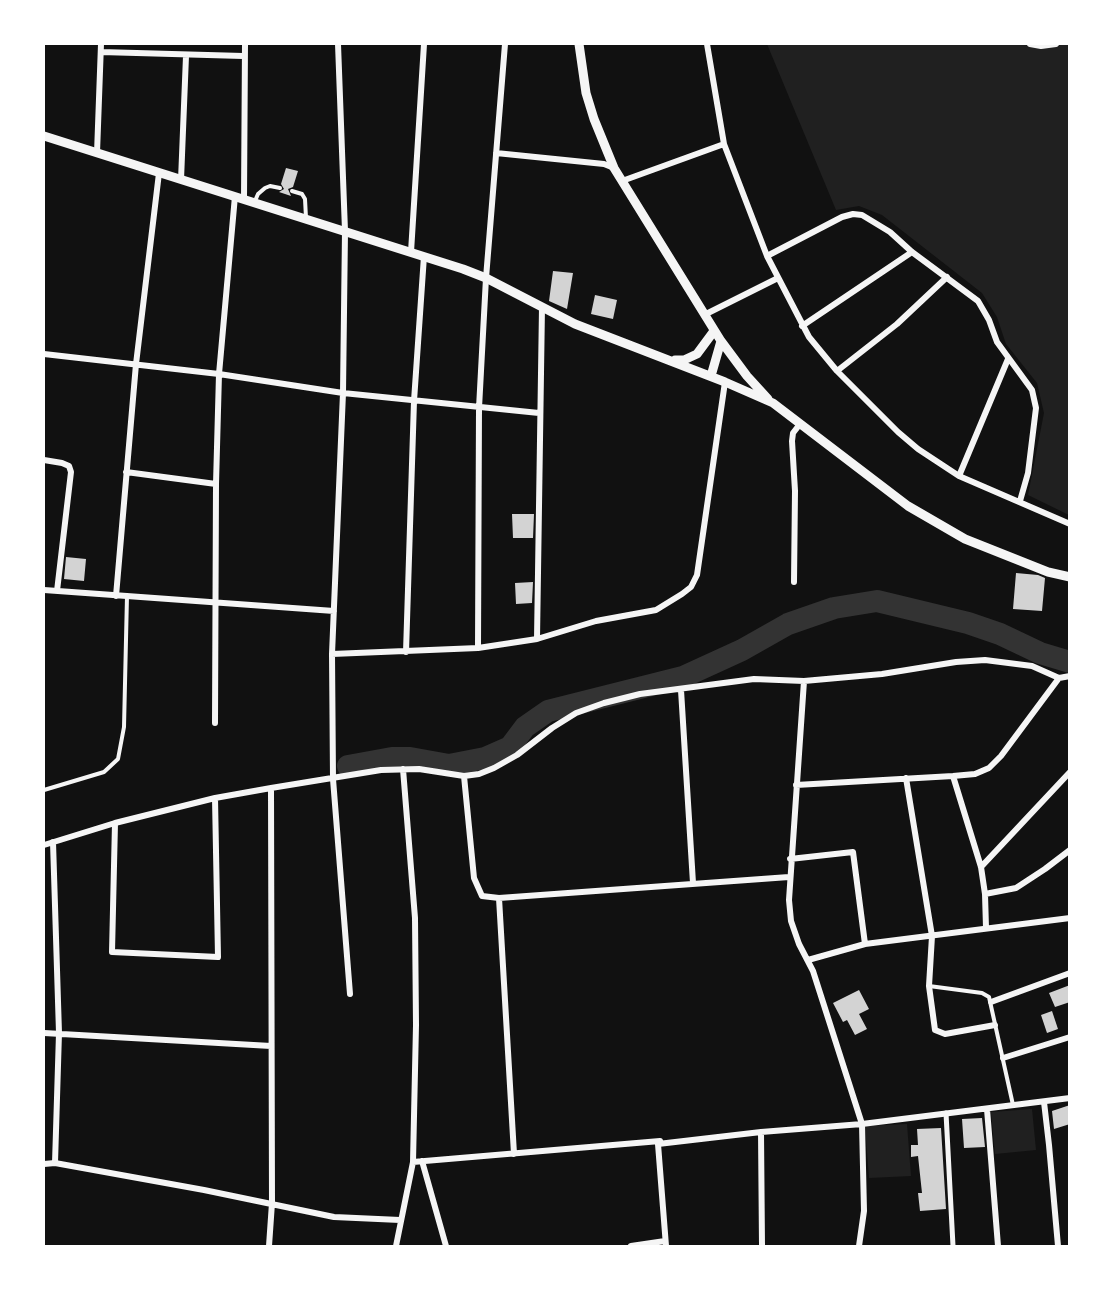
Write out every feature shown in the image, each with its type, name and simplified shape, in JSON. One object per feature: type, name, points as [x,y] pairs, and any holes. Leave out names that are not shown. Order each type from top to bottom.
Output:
[{"type":"street","points":[[97,153],[101,44]]},
{"type":"street","points":[[215,723],[219,374],[239,198],[245,44]]},
{"type":"street","points":[[338,44],[345,231],[344,393],[332,654],[333,779],[350,994]]},
{"type":"street","points":[[411,252],[424,44]]},
{"type":"street","points":[[478,648],[479,408],[486,278],[505,44]]},
{"type":"street","points":[[579,44],[586,93],[614,168],[720,341],[747,376],[773,404],[908,506],[965,539],[1048,572],[1070,577]]},
{"type":"street","points":[[707,44],[724,144],[767,256],[802,326],[837,371],[918,449],[960,476],[1070,524]]},
{"type":"street","points":[[1030,44],[1041,46],[1056,44]]},
{"type":"street","points":[[101,52],[243,56]]},
{"type":"street","points":[[181,180],[186,56]]},
{"type":"street","points":[[44,136],[424,256],[486,278],[575,324],[711,376],[773,404]]},
{"type":"street","points":[[622,181],[724,144]]},
{"type":"street","points":[[496,153],[604,164],[614,168]]},
{"type":"street","points":[[116,596],[136,364],[159,173]]},
{"type":"street","points":[[767,256],[842,217],[853,214],[862,215],[890,232],[912,252],[978,301],[989,320],[997,342],[1032,390],[1036,408],[1028,473],[1020,501]]},
{"type":"street","points":[[802,326],[912,252]]},
{"type":"street","points":[[406,652],[414,401],[424,256]]},
{"type":"street","points":[[837,371],[897,324],[947,277]]},
{"type":"street","points":[[704,315],[778,278]]},
{"type":"street","points":[[537,639],[542,307]]},
{"type":"street","points":[[670,360],[684,360],[697,354],[714,331]]},
{"type":"street","points":[[711,376],[720,341]]},
{"type":"street","points":[[44,354],[219,374],[344,393],[539,413]]},
{"type":"street","points":[[960,476],[1008,359]]},
{"type":"street","points":[[332,654],[478,648],[537,639],[596,621],[656,610],[682,594],[695,582],[725,382]]},
{"type":"street","points":[[794,582],[795,491],[792,441],[793,433],[800,424]]},
{"type":"street","points":[[44,460],[69,466],[71,472],[57,591]]},
{"type":"street","points":[[126,472],[216,484]]},
{"type":"street","points":[[44,590],[334,611]]},
{"type":"street","points":[[44,845],[116,823],[215,798],[381,770],[419,769],[464,776],[479,774],[518,756],[552,728],[576,713],[640,694],[754,679],[804,681],[882,674],[956,662],[985,660],[1032,666],[1059,678],[1070,676]]},
{"type":"street","points":[[796,785],[975,774],[989,768],[1001,756],[1059,678]]},
{"type":"street","points":[[804,681],[789,877],[791,921],[799,944],[813,971],[862,1124],[864,1210],[859,1246]]},
{"type":"street","points":[[681,690],[693,883]]},
{"type":"street","points":[[396,1246],[413,1162],[416,1025],[415,918],[403,769]]},
{"type":"street","points":[[981,867],[1070,772]]},
{"type":"street","points":[[464,776],[474,878],[482,896],[499,898],[789,877]]},
{"type":"street","points":[[953,776],[981,867],[986,928]]},
{"type":"street","points":[[906,778],[932,936],[929,986],[935,1030],[945,1034],[995,1025]]},
{"type":"street","points":[[269,1246],[272,1203],[271,788]]},
{"type":"street","points":[[116,823],[112,952],[218,957],[215,798]]},
{"type":"street","points":[[53,842],[59,1033],[55,1163]]},
{"type":"street","points":[[985,894],[1016,888],[1070,850]]},
{"type":"street","points":[[790,859],[853,852],[865,944]]},
{"type":"street","points":[[499,898],[514,1154]]},
{"type":"street","points":[[808,960],[865,944],[1070,918]]},
{"type":"street","points":[[991,1002],[1070,974]]},
{"type":"street","points":[[44,1033],[272,1046]]},
{"type":"street","points":[[1003,1058],[1070,1037]]},
{"type":"street","points":[[658,1144],[761,1132],[862,1124],[1070,1098]]},
{"type":"street","points":[[1044,1102],[1058,1246]]},
{"type":"street","points":[[987,1109],[998,1246]]},
{"type":"street","points":[[946,1113],[953,1246]]},
{"type":"street","points":[[761,1132],[762,1246]]},
{"type":"street","points":[[413,1162],[660,1141],[658,1144],[665,1244],[632,1246]]},
{"type":"street","points":[[423,1161],[446,1246]]},
{"type":"street","points":[[44,1164],[55,1163],[272,1203],[334,1217],[400,1220]]},
{"type":"lane","points":[[254,202],[264,188],[270,186],[280,188]]},
{"type":"lane","points":[[292,191],[302,194],[305,199],[306,219]]},
{"type":"lane","points":[[44,790],[104,772],[118,759],[124,727],[127,596]]},
{"type":"lane","points":[[929,986],[982,993],[989,997],[1013,1105]]},
{"type":"shaded area","points":[[767,44],[1069,44],[1069,515],[1028,495],[1044,413],[1037,383],[1006,344],[997,317],[982,293],[882,215],[859,206],[836,210]]},
{"type":"shaded area","points":[[1032,1109],[1036,1150],[995,1154],[991,1112]]},
{"type":"shaded area","points":[[907,1124],[911,1176],[869,1178],[865,1126]]},
{"type":"building","points":[[286,168],[298,171],[293,187],[288,189],[291,196],[279,192],[284,189],[281,184]]},
{"type":"building","points":[[553,271],[573,273],[567,309],[549,301]]},
{"type":"building","points":[[595,295],[617,300],[613,319],[591,314]]},
{"type":"building","points":[[512,514],[534,514],[533,538],[513,538]]},
{"type":"building","points":[[66,557],[86,559],[84,581],[64,579]]},
{"type":"building","points":[[1016,573],[1045,578],[1042,611],[1013,609]]},
{"type":"building","points":[[533,582],[532,603],[516,604],[515,583]]},
{"type":"building","points":[[1070,985],[1070,1002],[1055,1007],[1049,993]]},
{"type":"building","points":[[859,990],[869,1009],[859,1014],[867,1029],[855,1035],[847,1020],[843,1022],[833,1003]]},
{"type":"building","points":[[1052,1011],[1058,1029],[1047,1033],[1041,1015]]},
{"type":"building","points":[[1070,1105],[1070,1124],[1054,1129],[1052,1111]]},
{"type":"building","points":[[982,1118],[985,1147],[964,1148],[962,1119]]},
{"type":"building","points":[[941,1128],[946,1209],[920,1211],[918,1193],[922,1193],[918,1156],[911,1157],[911,1145],[918,1145],[917,1129]]},
{"type":"waterway","points":[[348,766],[392,758],[410,758],[449,765],[485,758],[510,747],[525,727],[548,711],[683,677],[742,650],[788,624],[834,608],[877,601],[968,623],[1000,634],[1040,653],[1070,662]]}]
